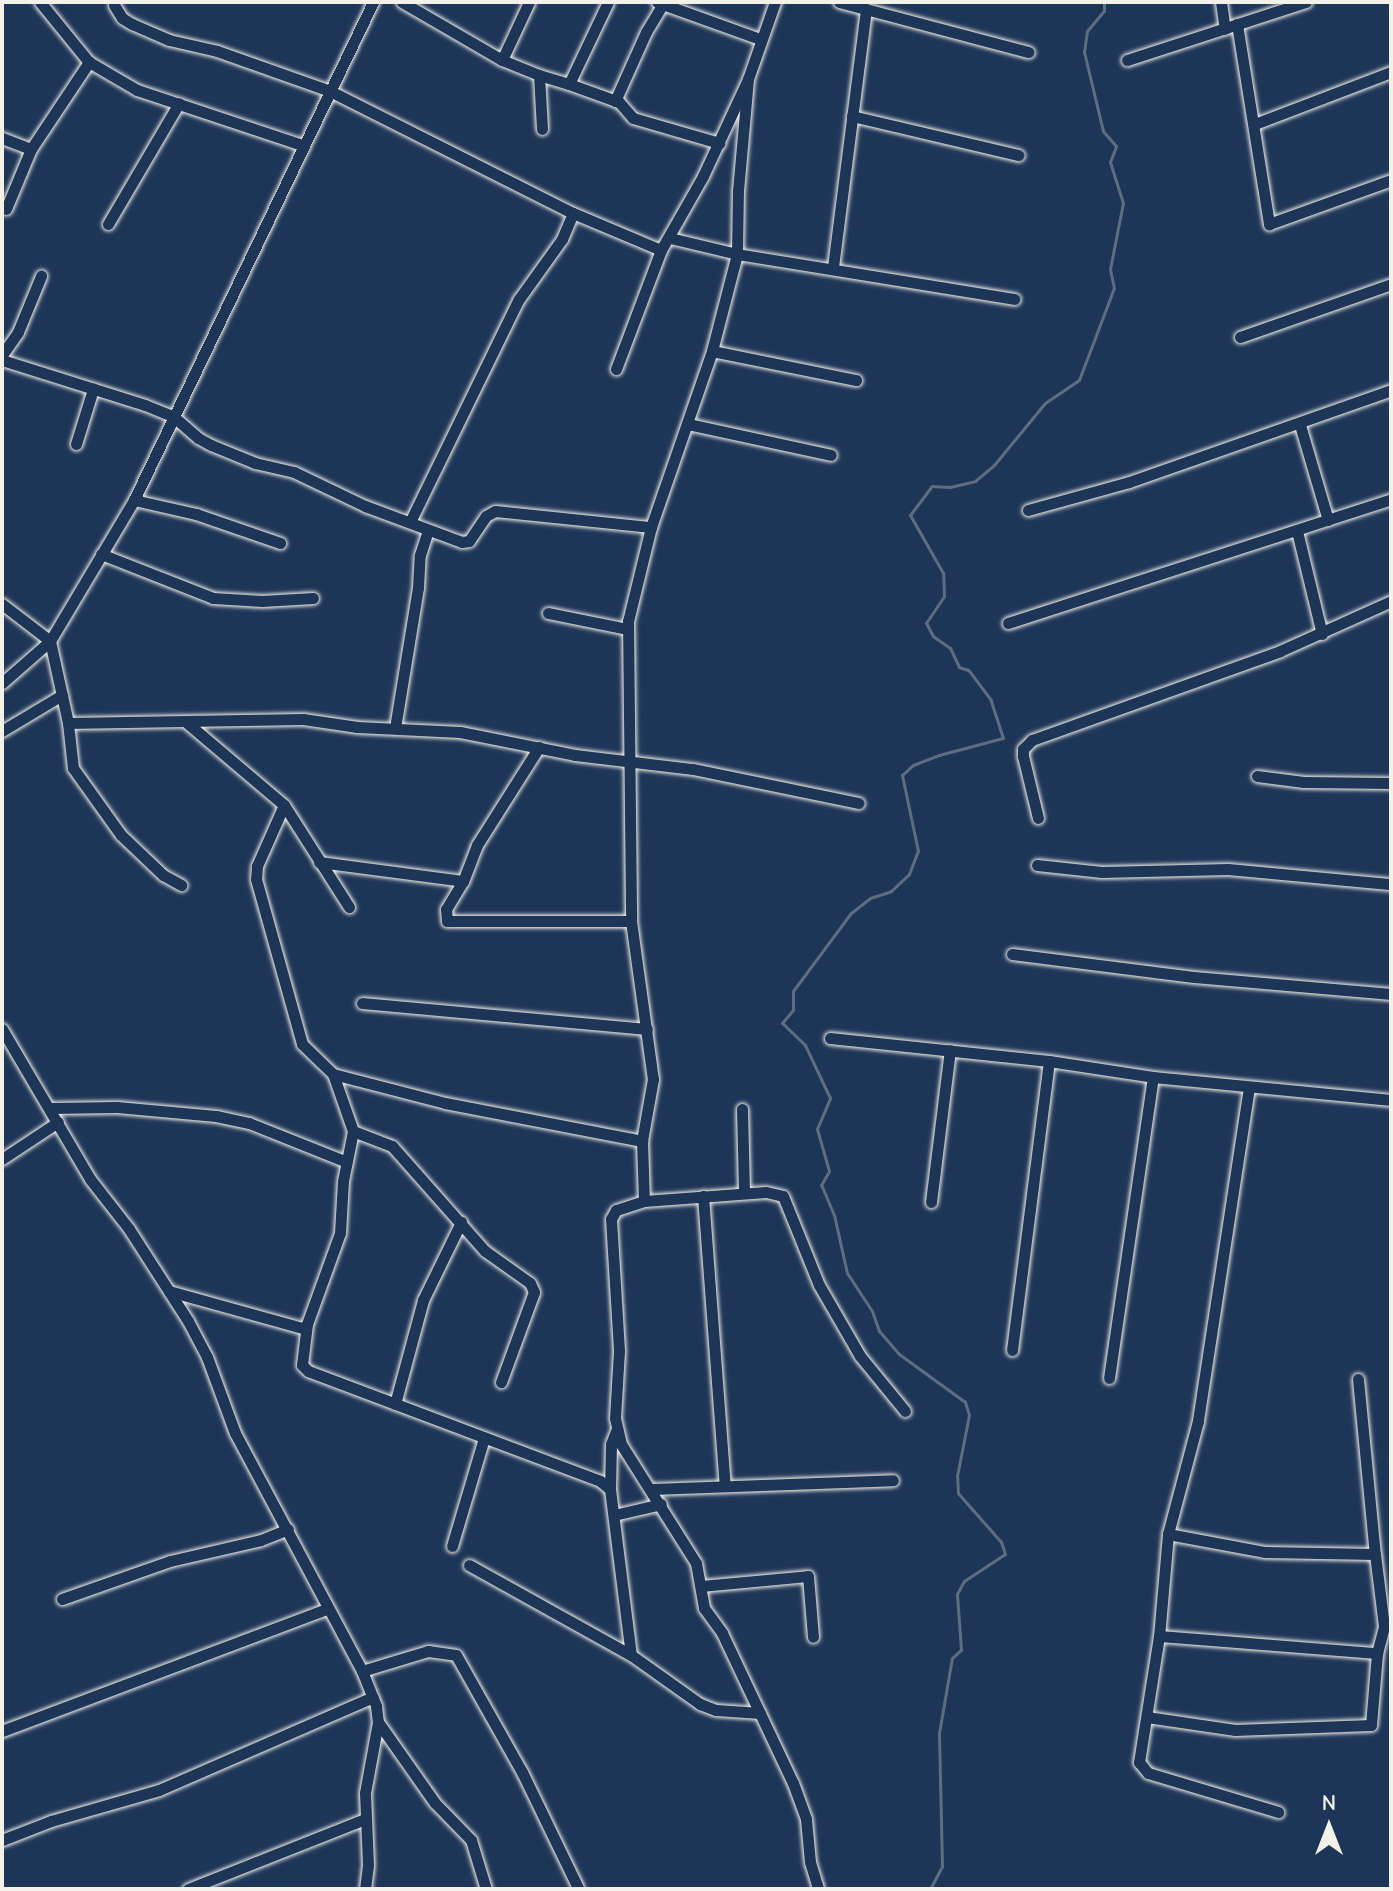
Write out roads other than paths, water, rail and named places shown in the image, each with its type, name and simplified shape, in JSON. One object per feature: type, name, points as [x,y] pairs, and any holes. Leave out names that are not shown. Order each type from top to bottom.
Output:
[{"type":"street","points":[[40,2],[89,62],[137,90],[302,145]]},
{"type":"street","points":[[2,683],[50,641],[134,500],[373,2]]},
{"type":"street","points":[[402,2],[502,60],[615,101],[633,118],[719,143]]},
{"type":"street","points":[[502,60],[529,2]]},
{"type":"street","points":[[569,84],[608,2]]},
{"type":"street","points":[[616,369],[661,250],[719,143],[748,79],[775,2]]},
{"type":"street","points":[[839,2],[1028,52]]},
{"type":"street","points":[[1221,2],[1225,29]]},
{"type":"street","points":[[1127,60],[1306,2]]},
{"type":"street","points":[[615,101],[661,3],[760,39]]},
{"type":"street","points":[[114,5],[122,18],[169,40],[217,51],[330,91],[573,213],[661,250]]},
{"type":"street","points":[[833,267],[852,116],[860,6]]},
{"type":"street","points":[[1237,24],[1269,224],[1391,180]]},
{"type":"street","points":[[6,209],[31,149],[89,62]]},
{"type":"street","points":[[1255,124],[1391,72]]},
{"type":"street","points":[[539,75],[542,129]]},
{"type":"street","points":[[644,1201],[642,1141],[653,1079],[631,921],[627,629],[651,527],[712,351],[737,254],[738,190],[748,79]]},
{"type":"street","points":[[108,224],[179,103]]},
{"type":"street","points":[[852,116],[1018,155]]},
{"type":"street","points":[[2,138],[31,149]]},
{"type":"street","points":[[410,522],[519,299],[562,239],[573,213]]},
{"type":"street","points":[[670,238],[737,254],[833,267],[1014,299]]},
{"type":"street","points":[[41,276],[18,332],[2,358],[174,417],[211,445],[255,463],[294,472],[365,506],[462,542],[469,541],[486,516],[495,511],[651,527]]},
{"type":"street","points":[[1240,337],[1391,284]]},
{"type":"street","points":[[712,351],[856,380]]},
{"type":"street","points":[[76,444],[93,389]]},
{"type":"street","points":[[1028,510],[1129,482],[1300,425],[1391,390]]},
{"type":"street","points":[[688,424],[831,455]]},
{"type":"street","points":[[1300,425],[1328,520]]},
{"type":"street","points":[[1008,623],[1391,499]]},
{"type":"street","points":[[134,500],[196,514],[280,543]]},
{"type":"street","points":[[395,728],[418,588],[420,555],[428,530]]},
{"type":"street","points":[[1297,531],[1322,634]]},
{"type":"street","points":[[101,554],[213,598],[262,601],[313,598]]},
{"type":"street","points":[[1038,818],[1023,756],[1027,743],[1322,634],[1391,601]]},
{"type":"street","points":[[2,604],[50,641],[68,723],[73,768],[121,835],[163,875],[181,885]]},
{"type":"street","points":[[548,613],[627,629]]},
{"type":"street","points":[[2,731],[62,695]]},
{"type":"street","points":[[68,723],[303,719],[460,732],[539,747],[693,769],[859,803]]},
{"type":"street","points":[[186,722],[284,805],[349,907]]},
{"type":"street","points":[[539,747],[485,830],[463,881],[446,909],[447,921],[631,921]]},
{"type":"street","points":[[1257,776],[1304,782],[1391,783]]},
{"type":"street","points":[[284,805],[257,866],[256,879],[302,1044],[333,1074],[353,1131],[340,1233],[306,1329],[304,1369],[600,1481],[610,1489]]},
{"type":"street","points":[[319,862],[463,881]]},
{"type":"street","points":[[1037,865],[1102,872],[1228,869],[1391,884]]},
{"type":"street","points":[[1012,954],[1194,977],[1391,994]]},
{"type":"street","points":[[362,1003],[647,1029]]},
{"type":"street","points":[[2,1029],[90,1179],[169,1291],[207,1357],[235,1433],[288,1529],[373,1697],[378,1722],[366,1783],[368,1865],[365,1889]]},
{"type":"street","points":[[830,1038],[1049,1061],[1153,1077],[1391,1100]]},
{"type":"street","points":[[931,1202],[950,1050]]},
{"type":"street","points":[[1012,1350],[1049,1061]]},
{"type":"street","points":[[333,1074],[445,1103],[642,1141]]},
{"type":"street","points":[[1109,1378],[1153,1077]]},
{"type":"street","points":[[1249,1087],[1198,1421],[1168,1534],[1159,1636],[1139,1762],[1148,1773],[1278,1812]]},
{"type":"street","points":[[50,1108],[156,1108],[216,1116],[249,1123],[347,1162]]},
{"type":"street","points":[[742,1109],[744,1193]]},
{"type":"street","points":[[2,1159],[58,1122]]},
{"type":"street","points":[[353,1131],[392,1146],[485,1251],[530,1283],[534,1292],[501,1382]]},
{"type":"street","points":[[631,1655],[610,1489],[619,1351],[611,1219],[616,1210],[644,1201],[703,1196],[766,1192],[783,1196],[819,1285],[860,1356],[905,1411]]},
{"type":"street","points":[[703,1196],[725,1486]]},
{"type":"street","points":[[395,1404],[423,1300],[461,1222]]},
{"type":"street","points":[[169,1291],[306,1329]]},
{"type":"street","points":[[1147,1717],[1235,1730],[1371,1725],[1377,1653],[1388,1626],[1375,1554],[1358,1379]]},
{"type":"street","points":[[616,1430],[621,1444],[696,1563],[704,1608],[722,1633],[793,1783],[806,1819],[810,1862],[818,1889]]},
{"type":"street","points":[[452,1546],[484,1438]]},
{"type":"street","points":[[652,1489],[893,1480]]},
{"type":"street","points":[[614,1515],[661,1504]]},
{"type":"street","points":[[62,1599],[170,1561],[261,1540],[288,1529]]},
{"type":"street","points":[[1168,1534],[1265,1552],[1375,1554]]},
{"type":"street","points":[[469,1565],[631,1655],[700,1704],[716,1710],[760,1713]]},
{"type":"street","points":[[701,1586],[808,1576],[813,1637]]},
{"type":"street","points":[[2,1731],[327,1609]]},
{"type":"street","points":[[1159,1636],[1377,1653]]},
{"type":"street","points":[[362,1671],[428,1651],[456,1655],[522,1772],[578,1888]]},
{"type":"street","points":[[2,1840],[51,1821],[159,1790],[373,1697]]},
{"type":"street","points":[[378,1722],[435,1803],[471,1840],[486,1889]]},
{"type":"street","points":[[188,1889],[365,1819]]},
{"type":"waterway","points":[[930,1889],[942,1866],[939,1733],[952,1658],[961,1650],[957,1594],[964,1581],[1005,1554],[1001,1542],[958,1493],[957,1476],[969,1415],[965,1402],[899,1354],[879,1331],[872,1311],[847,1273],[834,1215],[821,1185],[829,1171],[817,1129],[830,1098],[805,1045],[782,1023],[793,1010],[793,991],[851,913],[870,898],[891,891],[909,874],[918,851],[902,775],[913,765],[939,755],[1003,738],[991,700],[968,670],[959,667],[950,648],[933,636],[926,623],[944,596],[943,573],[910,515],[932,486],[950,487],[975,481],[994,465],[1045,403],[1079,380],[1114,288],[1110,269],[1123,203],[1110,162],[1116,146],[1103,131],[1084,52],[1087,31],[1104,11],[1104,2]]}]
